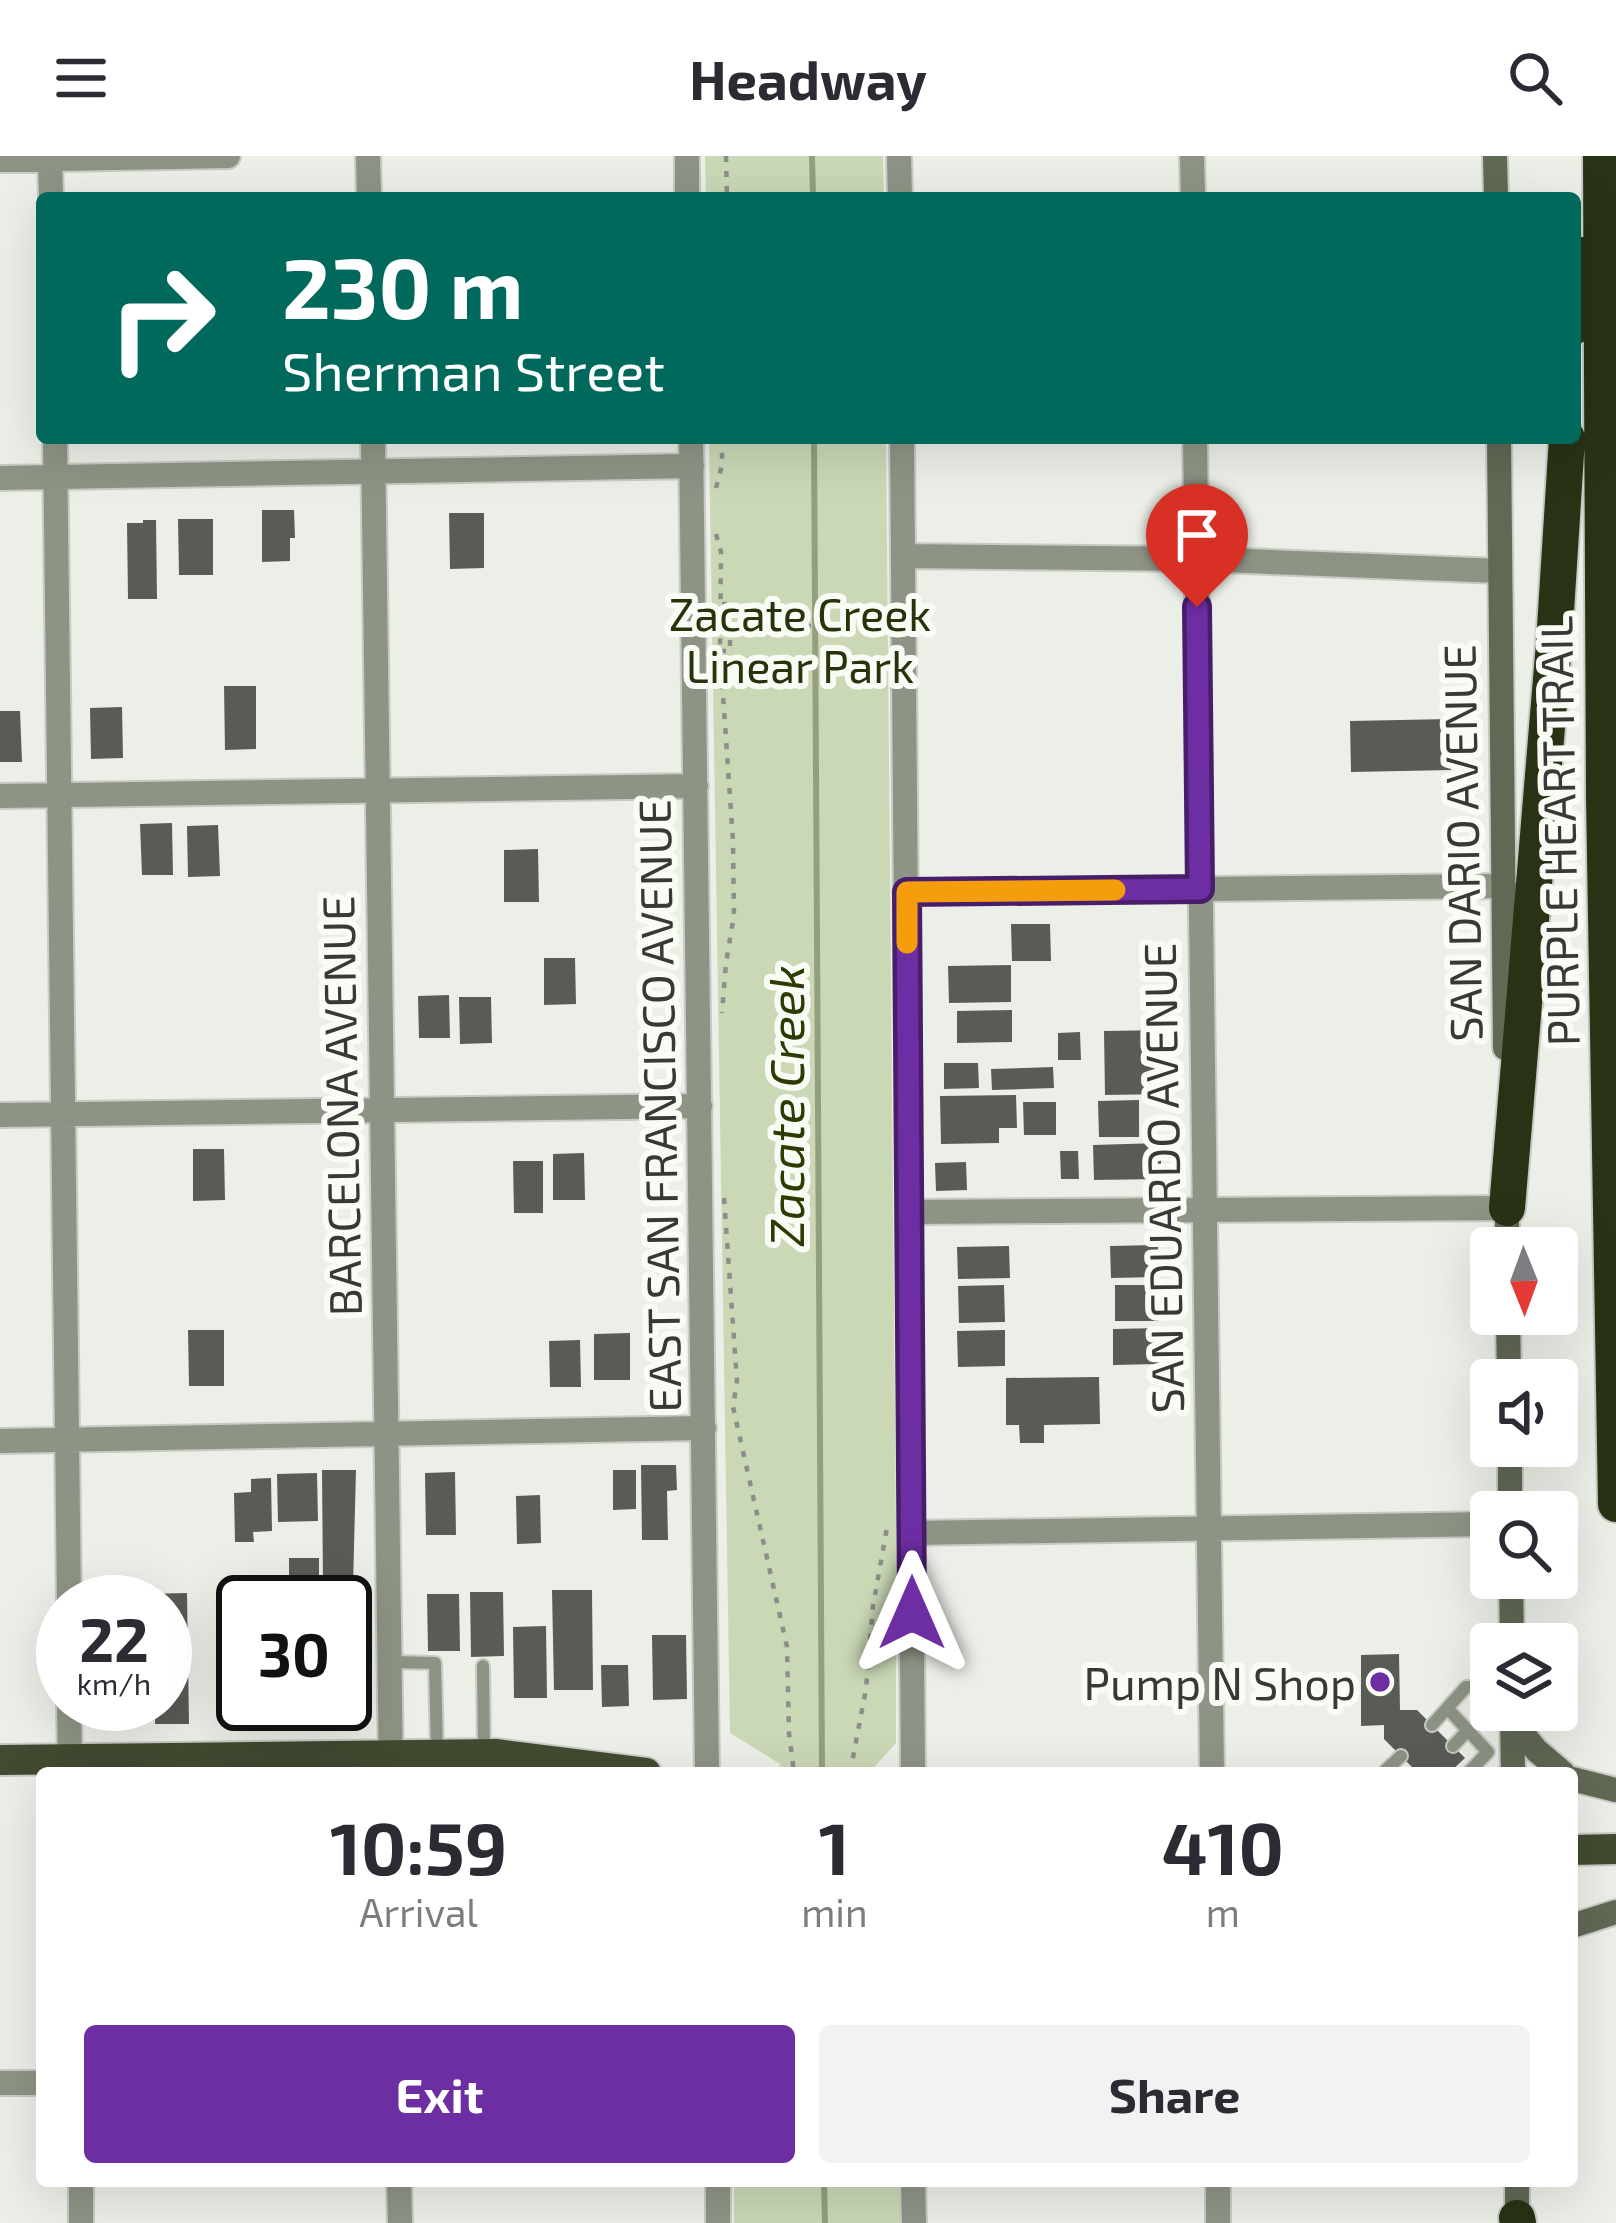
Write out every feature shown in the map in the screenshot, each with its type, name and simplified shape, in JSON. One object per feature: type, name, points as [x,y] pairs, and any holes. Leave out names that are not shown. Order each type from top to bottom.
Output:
[{"type":"highway","points":[[1581,233],[1586,156]]},
{"type":"highway","name":"PURPLE HEART TRAIL","points":[[1601,156],[1604,773],[1616,1504]]},
{"type":"highway","points":[[1507,1208],[1568,444]]},
{"type":"main road","points":[[1496,156],[1496,192]]},
{"type":"main road","name":"SAN DARIO AVENUE","points":[[1498,444],[1507,1227]]},
{"type":"main road","points":[[1523,1731],[1556,1767]]},
{"type":"main road","points":[[0,1760],[69,1766],[391,1764],[437,1754],[484,1754],[605,1767]]},
{"type":"main road","points":[[1578,1780],[1616,1790]]},
{"type":"main road","points":[[1578,1850],[1616,1849]]},
{"type":"main road","points":[[1578,1924],[1616,1912]]},
{"type":"main road","points":[[1516,2187],[1518,2222]]},
{"type":"street","points":[[0,160],[228,156]]},
{"type":"street","points":[[368,156],[369,192]]},
{"type":"street","points":[[687,156],[687,192]]},
{"type":"street","points":[[899,156],[900,192]]},
{"type":"street","points":[[1192,156],[1192,192]]},
{"type":"street","points":[[50,158],[51,192]]},
{"type":"street","points":[[55,444],[69,1575]]},
{"type":"street","name":"BARCELONA AVENUE","points":[[373,444],[391,1764]]},
{"type":"street","name":"EAST SAN FRANCISCO AVENUE","points":[[692,444],[707,1767]]},
{"type":"street","points":[[902,444],[913,1767]]},
{"type":"street","name":"SAN EDUARDO AVENUE","points":[[1195,444],[1213,1767]]},
{"type":"street","points":[[0,478],[692,466]]},
{"type":"street","points":[[904,556],[1500,571]]},
{"type":"street","points":[[0,796],[697,786]]},
{"type":"street","points":[[907,892],[1504,886]]},
{"type":"street","points":[[0,1115],[700,1106]]},
{"type":"street","points":[[909,1212],[1507,1208]]},
{"type":"street","points":[[0,1441],[704,1428]]},
{"type":"street","points":[[912,1533],[1470,1524]]},
{"type":"street","points":[[69,1731],[69,1766]]},
{"type":"street","points":[[0,2083],[36,2083]]},
{"type":"street","points":[[81,2187],[81,2223]]},
{"type":"street","points":[[399,2187],[400,2223]]},
{"type":"street","points":[[718,2187],[718,2223]]},
{"type":"street","points":[[913,2187],[914,2223]]},
{"type":"street","points":[[1218,2187],[1218,2223]]},
{"type":"lane","points":[[388,1662],[435,1663],[437,1754]]},
{"type":"lane","points":[[482,1666],[484,1754]]},
{"type":"lane","points":[[1432,1725],[1470,1687]]},
{"type":"lane","points":[[1448,1709],[1505,1758]]},
{"type":"lane","points":[[1453,1746],[1468,1730]]},
{"type":"lane","points":[[1391,1767],[1401,1756]]},
{"type":"path","points":[[726,156],[728,192]]},
{"type":"path","points":[[714,494],[722,444]]},
{"type":"path","points":[[711,518],[721,552],[720,651],[733,841],[734,915],[722,1017]]},
{"type":"path","points":[[719,604],[730,604],[730,651],[720,651]]},
{"type":"path","points":[[730,627],[881,626]]},
{"type":"path","points":[[723,1185],[737,1381],[734,1407],[787,1647],[793,1767]]},
{"type":"green space","points":[[705,156],[883,156],[884,192],[706,192]]},
{"type":"green space","name":"Zacate Creek Linear Park","points":[[709,444],[886,444],[896,1743],[874,1767],[779,1767],[730,1733]]},
{"type":"green space","points":[[734,2187],[903,2187],[903,2223],[734,2223]]},
{"type":"building","points":[[262,510],[294,510],[290,561],[262,562]]},
{"type":"building","points":[[449,513],[484,513],[484,568],[450,569]]},
{"type":"building","points":[[178,519],[213,519],[213,575],[179,575]]},
{"type":"building","points":[[156,520],[157,599],[128,599],[127,523]]},
{"type":"building","points":[[224,686],[256,686],[256,749],[225,750]]},
{"type":"building","points":[[122,707],[123,758],[91,759],[90,708]]},
{"type":"building","points":[[0,711],[20,711],[22,762],[0,762]]},
{"type":"building","points":[[1450,719],[1451,770],[1351,772],[1350,721]]},
{"type":"building","points":[[172,823],[173,875],[142,875],[140,824]]},
{"type":"building","points":[[218,825],[220,876],[188,877],[187,826]]},
{"type":"building","points":[[538,849],[539,902],[504,902],[504,850]]},
{"type":"building","points":[[1011,924],[1050,924],[1051,961],[1012,961]]},
{"type":"building","points":[[544,958],[575,958],[576,1004],[544,1005]]},
{"type":"building","points":[[1011,965],[1011,1002],[949,1003],[948,966]]},
{"type":"building","points":[[449,995],[450,1038],[419,1038],[418,996]]},
{"type":"building","points":[[459,997],[491,997],[492,1043],[460,1044]]},
{"type":"building","points":[[1012,1010],[1012,1042],[957,1043],[957,1011]]},
{"type":"building","points":[[1167,1030],[1169,1094],[1105,1095],[1104,1031]]},
{"type":"building","points":[[1080,1032],[1081,1060],[1058,1060],[1058,1033]]},
{"type":"building","points":[[944,1063],[978,1063],[979,1088],[944,1089]]},
{"type":"building","points":[[1053,1067],[1054,1088],[992,1090],[991,1069]]},
{"type":"building","points":[[1016,1095],[1017,1128],[999,1128],[999,1143],[941,1144],[940,1096]]},
{"type":"building","points":[[1139,1100],[1139,1137],[1099,1137],[1098,1101]]},
{"type":"building","points":[[1023,1102],[1056,1102],[1056,1135],[1024,1135]]},
{"type":"building","points":[[1161,1143],[1161,1179],[1094,1180],[1093,1145]]},
{"type":"building","points":[[193,1149],[224,1149],[225,1200],[193,1201]]},
{"type":"building","points":[[1060,1151],[1078,1151],[1079,1179],[1061,1179]]},
{"type":"building","points":[[584,1153],[585,1200],[553,1200],[553,1154]]},
{"type":"building","points":[[513,1161],[543,1161],[543,1213],[514,1213]]},
{"type":"building","points":[[966,1162],[967,1190],[936,1191],[935,1163]]},
{"type":"building","points":[[1158,1245],[1158,1277],[1111,1278],[1110,1246]]},
{"type":"building","points":[[1009,1246],[1010,1278],[958,1279],[957,1247]]},
{"type":"building","points":[[1004,1285],[1005,1322],[959,1323],[958,1286]]},
{"type":"building","points":[[1115,1285],[1159,1285],[1159,1321],[1115,1321]]},
{"type":"building","points":[[1160,1328],[1161,1364],[1113,1365],[1113,1329]]},
{"type":"building","points":[[188,1330],[224,1330],[224,1386],[189,1386]]},
{"type":"building","points":[[1005,1330],[1005,1366],[958,1367],[957,1331]]},
{"type":"building","points":[[630,1333],[630,1380],[594,1380],[594,1334]]},
{"type":"building","points":[[580,1340],[581,1387],[550,1387],[549,1341]]},
{"type":"building","points":[[1099,1377],[1100,1424],[1044,1425],[1044,1443],[1020,1443],[1019,1425],[1006,1425],[1006,1378]]},
{"type":"building","points":[[641,1465],[676,1465],[677,1490],[667,1491],[668,1540],[642,1540]]},
{"type":"building","points":[[322,1470],[356,1470],[353,1575],[323,1575]]},
{"type":"building","points":[[613,1470],[636,1470],[636,1509],[613,1510]]},
{"type":"building","points":[[455,1472],[456,1535],[426,1535],[425,1473]]},
{"type":"building","points":[[317,1473],[318,1521],[278,1522],[277,1474]]},
{"type":"building","points":[[271,1478],[272,1531],[253,1532],[254,1542],[235,1542],[234,1493],[251,1492],[251,1479]]},
{"type":"building","points":[[540,1495],[541,1543],[517,1544],[516,1496]]},
{"type":"building","points":[[289,1558],[319,1558],[319,1575],[289,1575]]},
{"type":"building","points":[[552,1590],[592,1590],[593,1690],[554,1690]]},
{"type":"building","points":[[470,1592],[503,1592],[504,1656],[471,1657]]},
{"type":"building","points":[[427,1594],[459,1594],[460,1651],[428,1651]]},
{"type":"building","points":[[546,1626],[547,1698],[514,1698],[513,1627]]},
{"type":"building","points":[[652,1635],[686,1635],[687,1699],[653,1700]]},
{"type":"building","points":[[1399,1654],[1400,1710],[1417,1710],[1465,1758],[1455,1767],[1412,1767],[1384,1739],[1384,1725],[1361,1726],[1361,1655]]},
{"type":"building","points":[[601,1665],[628,1665],[629,1706],[602,1707]]},
{"type":"waterway","name":"Zacate Creek","points":[[812,156],[813,192]]},
{"type":"waterway","name":"Zacate Creek","points":[[814,444],[822,1767]]},
{"type":"waterway","name":"Zacate Creek","points":[[824,2187],[825,2223]]},
{"type":"slow traffic","points":[[907,943],[907,892],[1115,890]]},
{"type":"place","name":"Pump N Shop","points":[[1380,1682]]},
{"type":"route","points":[[912,1613],[907,892],[1200,889],[1197,607]]}]
